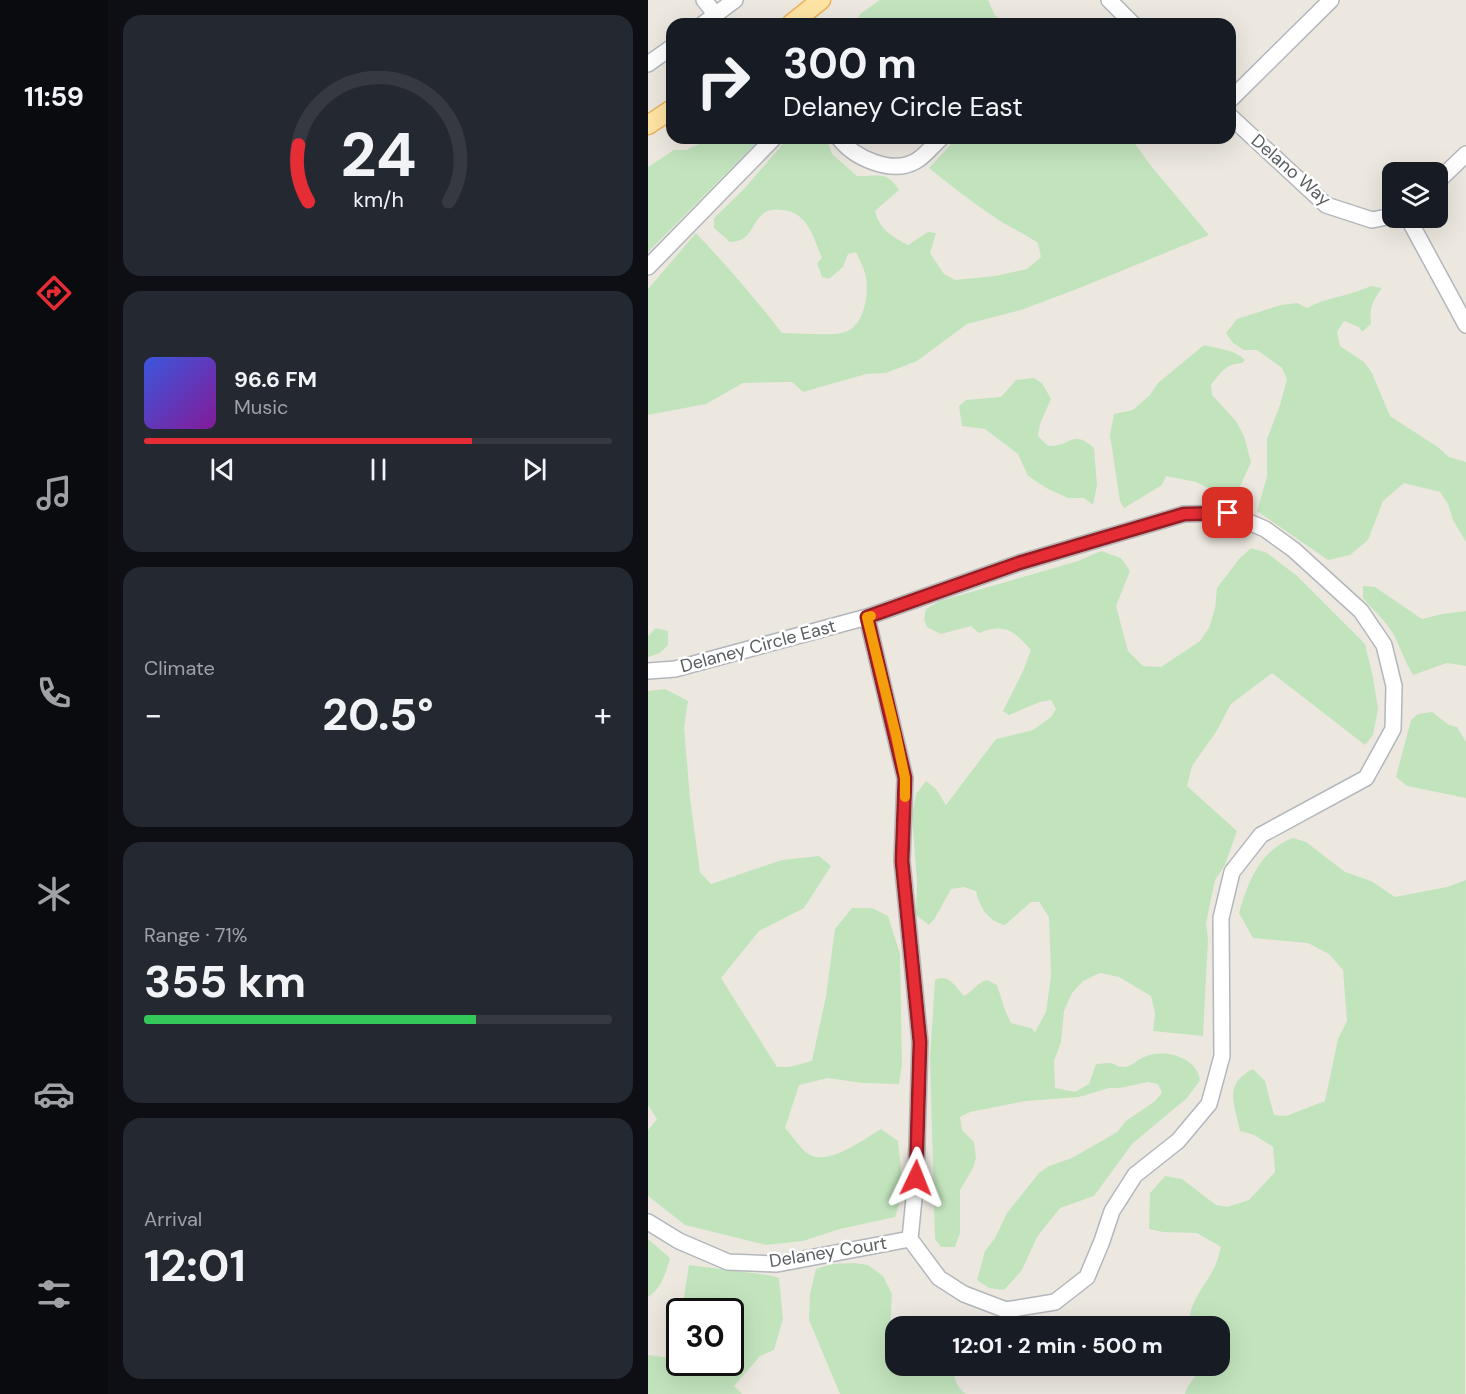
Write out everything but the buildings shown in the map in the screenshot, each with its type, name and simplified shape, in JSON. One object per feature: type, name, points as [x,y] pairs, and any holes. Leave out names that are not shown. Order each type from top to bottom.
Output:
[{"type":"main road","points":[[798,18],[821,0]]},
{"type":"main road","points":[[648,125],[666,113]]},
{"type":"street","points":[[704,0],[709,18]]},
{"type":"street","points":[[712,18],[735,0]]},
{"type":"street","points":[[1109,0],[1127,18]]},
{"type":"street","points":[[1236,94],[1331,0]]},
{"type":"street","points":[[648,64],[666,51]]},
{"type":"street","name":"Delano Way","points":[[1236,122],[1326,205],[1372,220],[1382,218]]},
{"type":"street","points":[[648,267],[768,144]]},
{"type":"street","points":[[845,144],[855,153],[897,167],[916,161],[934,144]]},
{"type":"street","points":[[1448,171],[1466,154]]},
{"type":"street","points":[[1413,228],[1466,325]]},
{"type":"street","name":"Delaney Circle East","points":[[648,671],[675,669],[867,617],[1019,563],[1184,514],[1228,513],[1266,529],[1294,550],[1361,611],[1384,645],[1394,686],[1393,729],[1366,778],[1261,835],[1232,872],[1221,918],[1222,1056],[1209,1104],[1178,1141],[1135,1175],[1112,1211],[1087,1277],[1055,1302],[1006,1310],[964,1294],[939,1278],[910,1239]]},
{"type":"street","points":[[867,617],[905,778],[902,861],[920,1042],[916,1178],[910,1239]]},
{"type":"street","name":"Delaney Court","points":[[648,1222],[679,1241],[728,1262],[777,1264],[910,1239]]},
{"type":"green space","points":[[880,0],[988,0],[995,16],[998,18],[858,18],[860,14]]},
{"type":"green space","points":[[699,144],[755,144],[648,252],[648,167],[674,150],[686,150]]},
{"type":"green space","points":[[783,144],[828,144],[832,154],[857,176],[886,177],[899,190],[875,211],[883,228],[908,245],[928,232],[936,233],[930,253],[944,274],[955,280],[995,276],[1027,269],[1041,257],[1038,243],[988,213],[929,168],[951,144],[1135,144],[1209,235],[1021,310],[967,324],[917,361],[886,373],[866,374],[803,392],[792,382],[743,383],[706,404],[648,415],[648,289],[696,233],[782,333],[842,333],[850,330],[861,317],[867,289],[864,270],[856,252],[848,254],[843,267],[829,279],[822,277],[817,263],[822,258],[812,234],[798,215],[775,209],[768,211],[759,218],[747,236],[737,241],[730,242],[714,228],[714,218],[744,189]]},
{"type":"green space","points":[[1371,286],[1382,288],[1372,304],[1371,324],[1362,332],[1359,327],[1344,321],[1337,332],[1340,346],[1364,362],[1372,373],[1390,416],[1449,457],[1466,462],[1466,542],[1440,492],[1404,483],[1383,501],[1368,540],[1350,555],[1328,560],[1257,511],[1267,477],[1267,439],[1287,379],[1282,368],[1257,350],[1244,350],[1233,343],[1226,333],[1237,319],[1281,305],[1297,303],[1307,308]]},
{"type":"green space","points":[[1204,345],[1231,351],[1245,360],[1224,370],[1211,385],[1212,395],[1236,421],[1244,436],[1251,462],[1235,498],[1222,495],[1196,482],[1166,476],[1162,485],[1124,508],[1120,501],[1110,435],[1114,414],[1133,410],[1150,395],[1158,383]]},
{"type":"green space","points":[[1034,378],[1042,383],[1051,399],[1040,424],[1038,436],[1048,446],[1080,439],[1094,448],[1097,485],[1093,505],[1084,498],[1068,498],[1048,489],[1028,476],[1018,454],[985,429],[962,426],[959,406],[966,400],[1001,397],[1016,380]]},
{"type":"green space","points":[[1251,548],[1267,553],[1297,576],[1365,644],[1378,709],[1373,735],[1365,745],[1272,673],[1231,704],[1216,732],[1192,766],[1187,786],[1237,831],[1225,865],[1215,880],[1206,923],[1208,939],[1203,1036],[1153,1031],[1155,1013],[1151,996],[1119,977],[1100,973],[1083,981],[1072,993],[1064,1011],[1061,1042],[1054,1061],[1055,1088],[1075,1092],[1089,1084],[1096,1064],[1110,1063],[1126,1067],[1152,1054],[1170,1054],[1186,1060],[1198,1072],[1200,1080],[1187,1098],[1132,1144],[1094,1196],[1060,1208],[1037,1237],[1022,1270],[1004,1290],[989,1288],[977,1280],[985,1251],[995,1238],[1007,1213],[1039,1173],[1049,1166],[1072,1158],[1117,1132],[1126,1121],[1155,1101],[1162,1093],[1158,1084],[1148,1082],[1109,1088],[1079,1097],[1026,1101],[970,1112],[960,1117],[962,1130],[974,1142],[976,1158],[960,1190],[960,1233],[955,1247],[941,1247],[935,1239],[930,1058],[935,980],[944,978],[948,980],[964,996],[987,980],[997,985],[1011,1023],[1031,1028],[1035,1032],[1046,1012],[1051,976],[1049,917],[1039,902],[1031,902],[1005,925],[999,923],[986,913],[976,891],[964,887],[951,889],[929,925],[916,915],[917,882],[912,815],[916,794],[926,781],[936,789],[946,805],[996,739],[1033,730],[1051,717],[1056,709],[1051,700],[1040,702],[1009,715],[1003,711],[1031,650],[1013,633],[996,629],[979,633],[971,626],[941,634],[927,627],[924,619],[926,609],[940,601],[1078,561],[1101,551],[1121,558],[1130,571],[1116,606],[1128,651],[1143,666],[1161,667],[1200,641],[1209,628],[1215,609],[1217,588],[1239,559]]},
{"type":"green space","points":[[1363,586],[1375,587],[1422,619],[1466,611],[1466,666],[1447,663],[1413,675],[1391,630],[1363,598]]},
{"type":"green space","points":[[656,628],[668,631],[668,645],[660,653],[648,657],[648,636]]},
{"type":"green space","points":[[665,689],[688,701],[684,728],[690,798],[700,872],[711,884],[782,860],[819,856],[831,866],[804,908],[759,931],[721,978],[777,1067],[789,1067],[812,1061],[826,996],[835,929],[852,908],[872,908],[888,916],[900,954],[902,1065],[899,1084],[862,1083],[828,1078],[799,1085],[785,1128],[807,1153],[815,1157],[835,1155],[881,1129],[898,1141],[901,1188],[895,1217],[840,1229],[803,1241],[766,1245],[685,1225],[648,1196],[648,1130],[657,1119],[648,1105],[648,691]]},
{"type":"green space","points":[[1432,712],[1449,725],[1457,727],[1466,742],[1466,798],[1407,786],[1396,777],[1411,720],[1418,714]]},
{"type":"green space","points":[[1293,838],[1306,842],[1345,872],[1371,881],[1395,897],[1447,887],[1466,880],[1465,1394],[1185,1394],[1196,1376],[1230,1376],[1230,1316],[1190,1316],[1197,1296],[1214,1267],[1221,1247],[1197,1233],[1163,1232],[1149,1229],[1150,1193],[1165,1176],[1182,1179],[1216,1205],[1227,1207],[1249,1200],[1275,1172],[1273,1147],[1254,1135],[1240,1131],[1233,1096],[1237,1082],[1253,1069],[1265,1081],[1274,1115],[1286,1116],[1325,1101],[1338,1039],[1347,1021],[1343,970],[1329,954],[1308,943],[1253,938],[1239,913],[1257,868],[1272,850]]},
{"type":"green space","points":[[648,1239],[670,1258],[660,1285],[648,1297]]},
{"type":"green space","points":[[832,1264],[868,1265],[883,1276],[892,1294],[891,1316],[885,1316],[885,1376],[954,1376],[958,1386],[966,1394],[840,1394],[809,1320],[810,1294],[816,1269]]},
{"type":"green space","points":[[689,1265],[779,1278],[783,1319],[774,1350],[760,1356],[744,1374],[744,1298],[684,1297]]},
{"type":"green space","points":[[648,1355],[666,1357],[666,1376],[743,1376],[734,1386],[742,1394],[648,1394]]},
{"type":"slow traffic","points":[[871,616],[867,617],[896,735],[905,778],[905,797]]},
{"type":"route","points":[[916,1178],[920,1042],[902,861],[905,778],[894,723],[867,617],[1019,563],[1184,514],[1228,513]]}]
